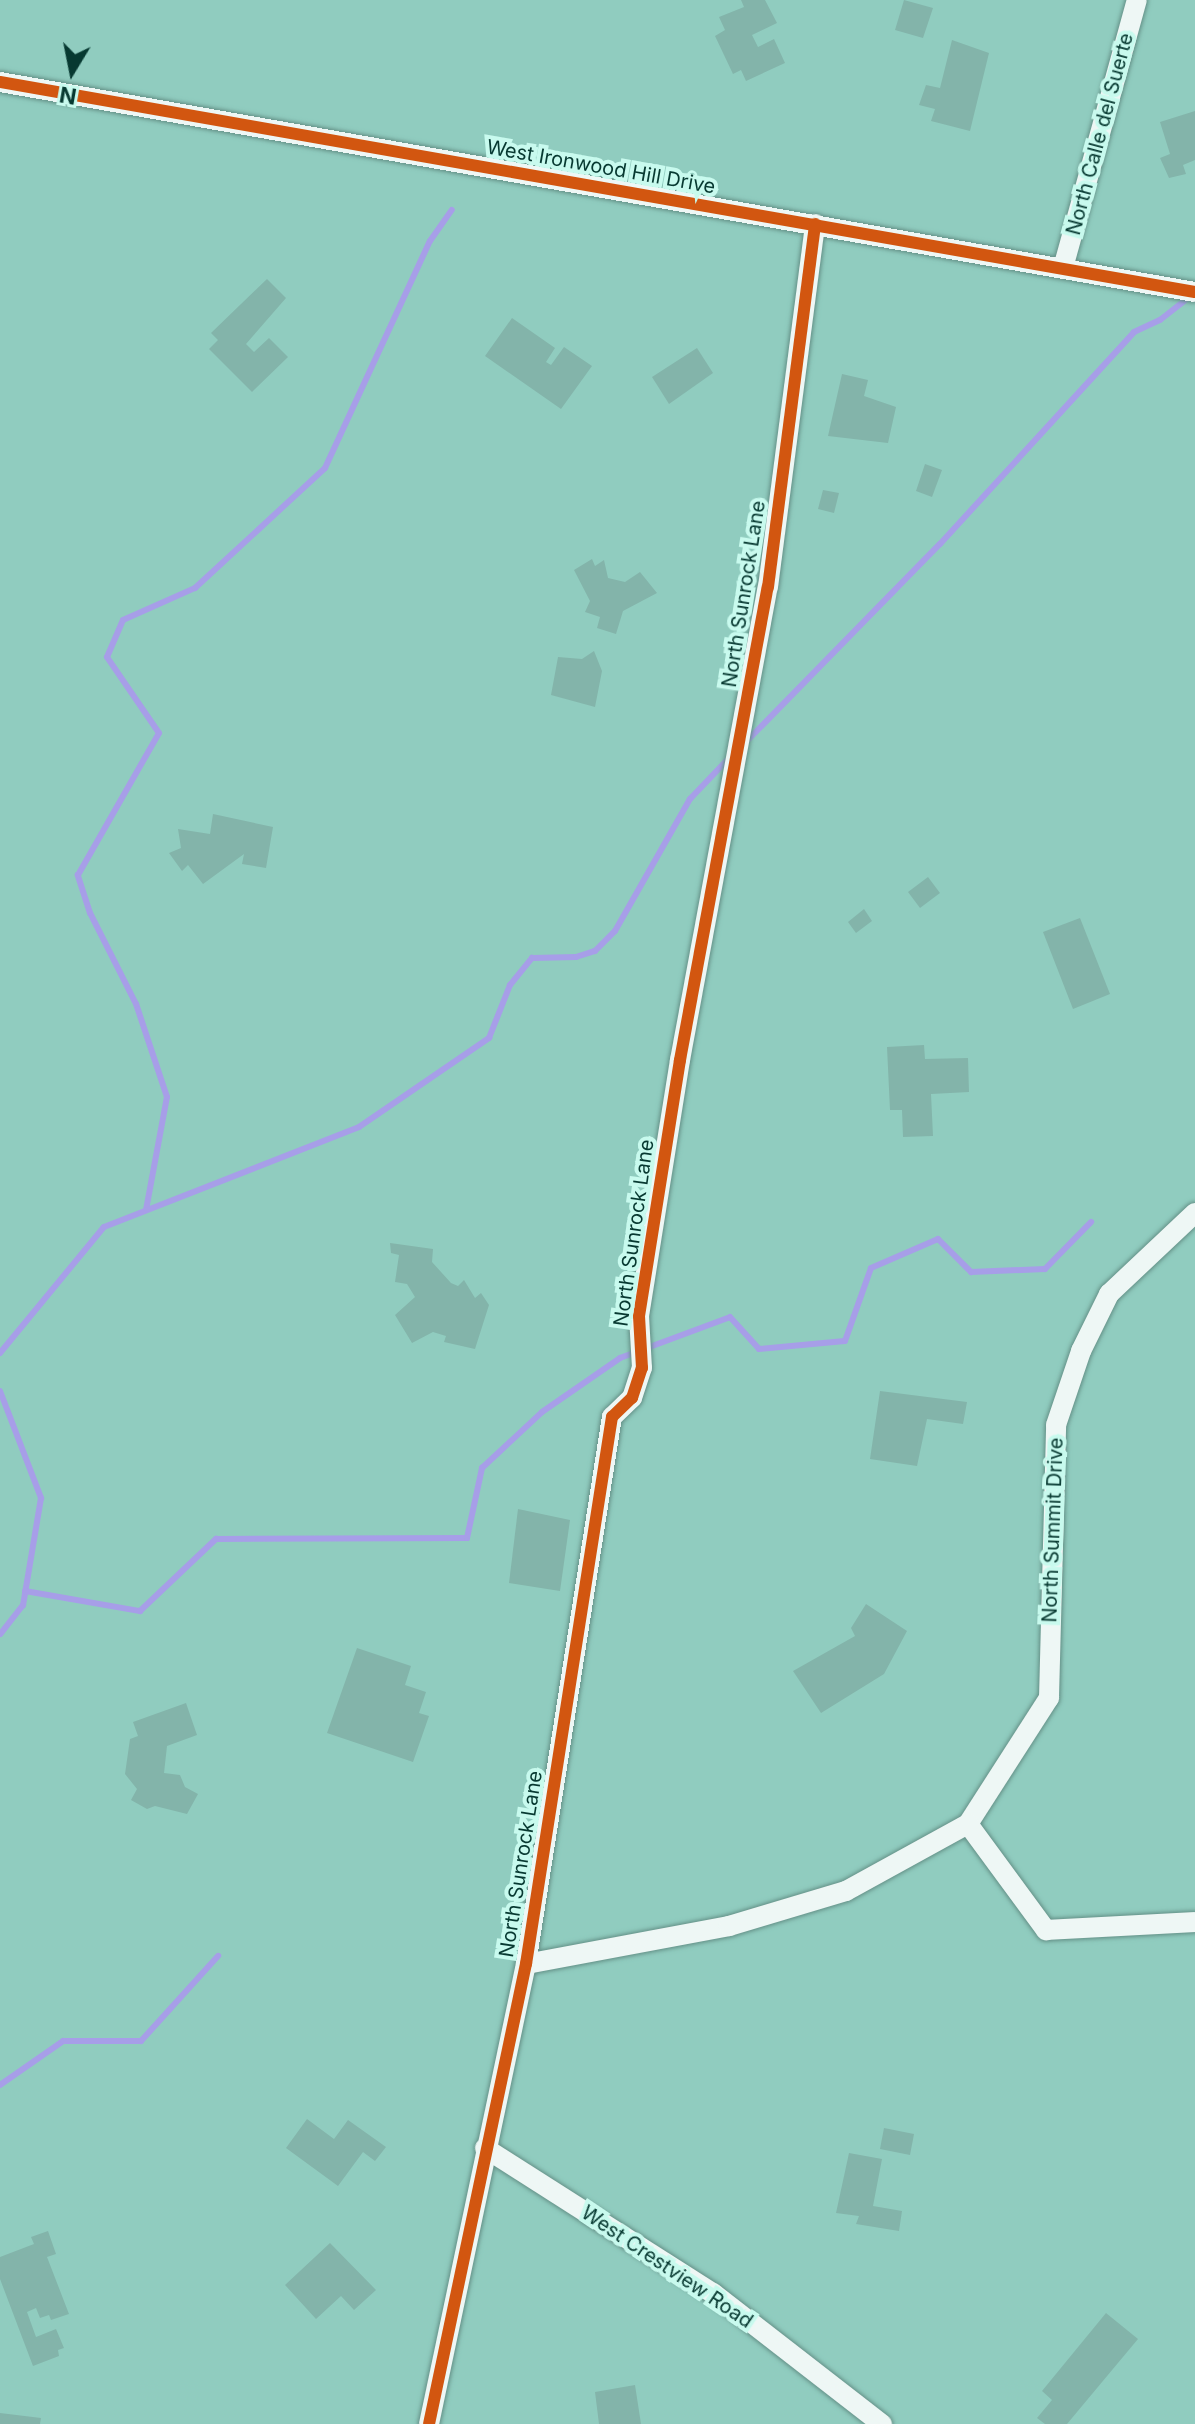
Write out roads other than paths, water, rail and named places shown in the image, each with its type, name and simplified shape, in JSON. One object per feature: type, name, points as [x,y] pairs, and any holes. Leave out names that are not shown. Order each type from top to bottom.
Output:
[{"type":"street","name":"North Calle del Suerte","points":[[1063,268],[1137,0]]},
{"type":"street","name":"West Ironwood Hill Drive","points":[[0,82],[1195,292]]},
{"type":"street","name":"North Sunrock Lane","points":[[429,2424],[526,1964],[612,1417],[632,1398],[642,1368],[639,1316],[680,1060],[768,587],[815,224]]},
{"type":"street","name":"North Summit Drive","points":[[526,1964],[729,1926],[846,1891],[968,1824],[1049,1698],[1056,1425],[1081,1351],[1109,1294],[1195,1213]]},
{"type":"street","points":[[968,1824],[1046,1930],[1195,1922]]},
{"type":"street","name":"West Crestview Road","points":[[485,2148],[713,2293],[882,2424]]},
{"type":"waterway","points":[[146,1210],[167,1097],[136,1004],[90,913],[78,875],[159,733],[107,657],[123,620],[195,588],[325,468],[430,241],[452,210]]},
{"type":"waterway","points":[[744,744],[940,544],[1134,332],[1160,320],[1189,297]]},
{"type":"waterway","points":[[0,1353],[104,1227],[359,1127],[489,1038],[510,985],[532,958],[576,957],[595,951],[615,931],[690,799],[730,757]]},
{"type":"waterway","points":[[25,1591],[140,1611],[216,1539],[467,1538],[482,1468],[542,1412],[620,1358],[730,1317],[759,1349],[845,1341],[871,1268],[938,1239],[971,1272],[1045,1269],[1091,1222]]},
{"type":"waterway","points":[[0,1391],[41,1498],[23,1605],[0,1634]]},
{"type":"waterway","points":[[0,2085],[63,2041],[141,2041],[218,1956]]}]
